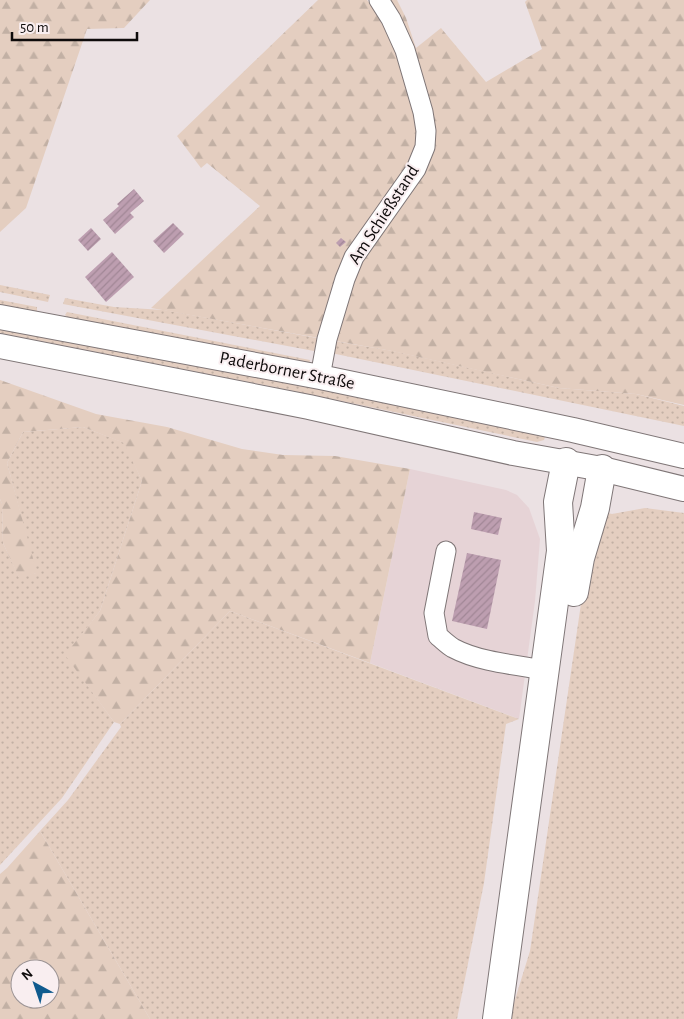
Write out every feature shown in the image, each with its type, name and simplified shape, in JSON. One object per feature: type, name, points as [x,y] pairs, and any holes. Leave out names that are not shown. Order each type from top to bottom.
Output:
[{"type":"highway","points":[[498,1016],[561,551],[558,502],[566,462]]},
{"type":"highway","points":[[498,1016],[521,950],[580,558],[595,508],[602,469]]},
{"type":"main road","name":"Paderborner Straße","points":[[0,317],[320,377],[573,430],[684,456]]},
{"type":"main road","name":"Paderborner Straße","points":[[0,346],[309,407],[512,453],[602,469],[684,489]]},
{"type":"main road","points":[[566,462],[573,430]]},
{"type":"main road","points":[[602,469],[607,438]]},
{"type":"street","name":"Am Schießstand","points":[[320,377],[327,338],[354,257],[416,169],[425,148],[424,112],[405,50],[392,19],[379,0]]},
{"type":"street","points":[[446,551],[434,613],[438,636],[451,647],[466,654],[545,670]]},
{"type":"shaded area","points":[[410,469],[506,490],[517,495],[529,508],[540,539],[535,601],[519,719],[370,663]]},
{"type":"green space","points":[[0,0],[150,0],[124,28],[87,29],[26,208],[0,232]]},
{"type":"green space","points":[[318,0],[367,0],[371,5],[378,0],[397,0],[406,18],[416,48],[441,28],[486,82],[542,49],[525,2],[527,0],[684,0],[684,405],[636,394],[559,388],[392,351],[151,308],[260,206],[207,163],[201,168],[177,136]]},
{"type":"green space","points":[[0,285],[50,295],[48,302],[0,292]]},
{"type":"green space","points":[[65,298],[114,307],[164,310],[317,338],[319,341],[317,349],[314,351],[63,304]]},
{"type":"green space","points":[[0,300],[37,307],[37,312],[0,305]]},
{"type":"green space","points":[[67,312],[310,360],[309,364],[68,318],[65,315]]},
{"type":"green space","points":[[0,327],[542,433],[545,437],[544,440],[537,442],[289,390],[0,333]]},
{"type":"green space","points":[[334,341],[393,351],[559,388],[636,394],[684,406],[684,426],[331,353]]},
{"type":"green space","points":[[0,380],[96,414],[167,427],[242,449],[283,455],[335,456],[410,469],[370,663],[230,611],[120,724],[114,722],[65,655],[100,611],[142,481],[124,443],[83,427],[23,432],[7,463],[37,573],[19,578],[3,543],[2,504],[0,499]]},
{"type":"green space","points":[[83,427],[125,443],[142,481],[100,611],[66,655],[114,722],[62,798],[0,865],[0,499],[2,504],[3,543],[19,577],[36,573],[7,463],[23,432]]},
{"type":"green space","points":[[645,508],[684,513],[684,1019],[509,1019],[530,951],[582,597],[603,520],[608,513],[612,514]]},
{"type":"green space","points":[[230,611],[519,719],[506,724],[484,883],[457,1019],[150,1019],[40,831],[68,800],[121,727],[120,724]]},
{"type":"green space","points":[[40,831],[150,1019],[0,1019],[0,874]]},
{"type":"building","points":[[134,189],[144,201],[130,213],[134,217],[115,234],[103,220]]},
{"type":"building","points":[[173,223],[184,234],[164,253],[153,241]]},
{"type":"building","points":[[91,228],[101,239],[88,251],[78,240]]},
{"type":"building","points":[[341,238],[346,242],[340,247],[336,243]]},
{"type":"building","points":[[112,252],[134,277],[106,302],[85,277]]},
{"type":"building","points":[[474,512],[502,518],[498,535],[471,529]]},
{"type":"building","points":[[467,553],[501,560],[487,629],[452,621]]}]
